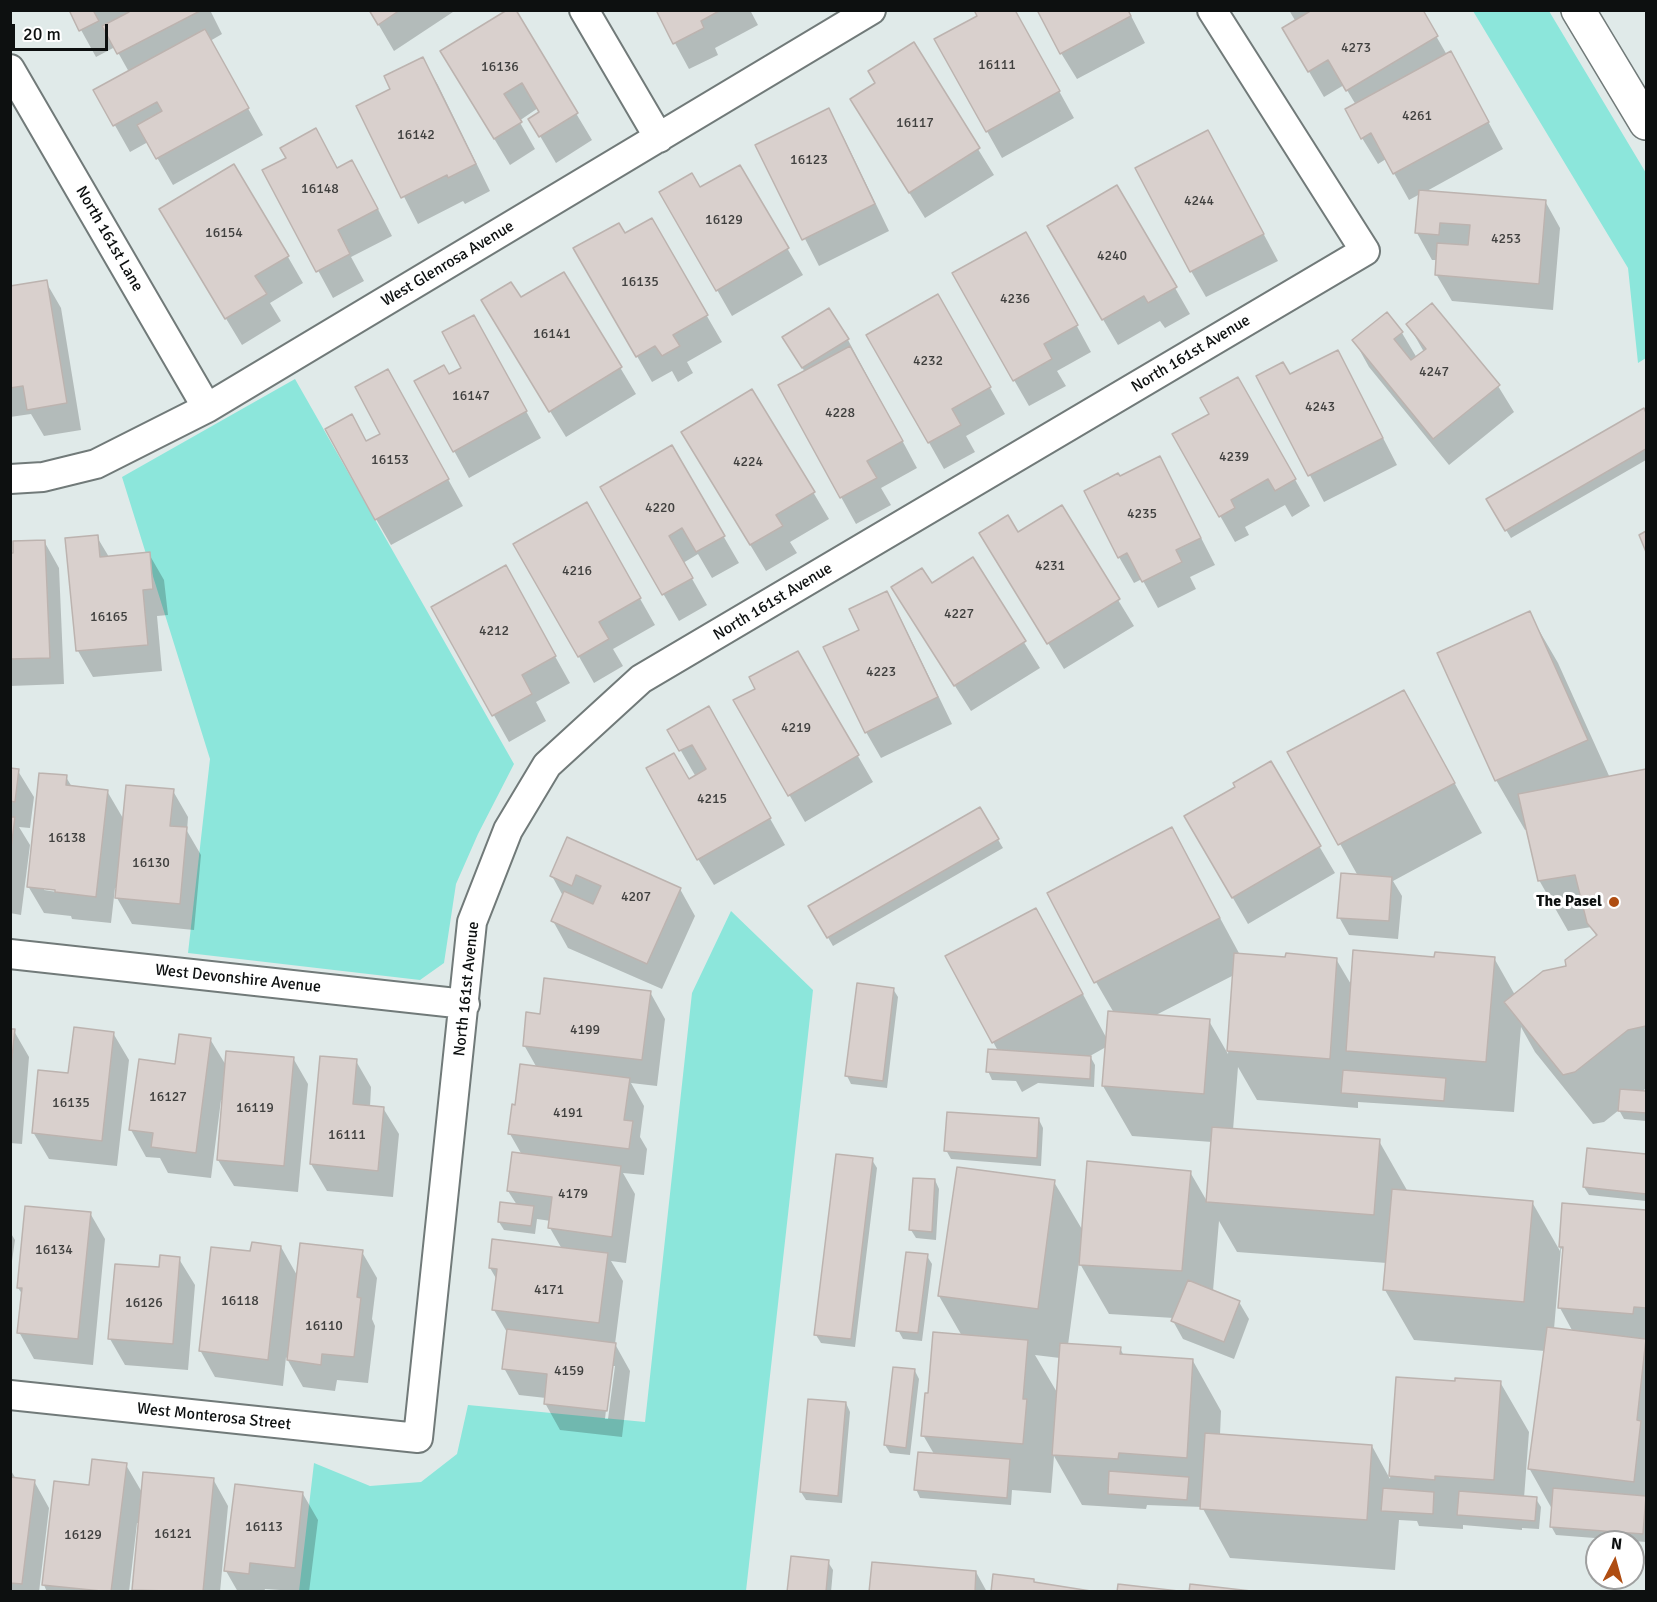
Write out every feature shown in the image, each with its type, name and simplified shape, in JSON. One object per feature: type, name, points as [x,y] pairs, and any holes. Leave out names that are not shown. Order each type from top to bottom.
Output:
[{"type":"main road","points":[[1578,10],[1647,123]]},
{"type":"street","points":[[584,10],[659,138]]},
{"type":"street","name":"West Glenrosa Avenue","points":[[10,479],[43,477],[96,464],[207,408],[871,10]]},
{"type":"street","name":"North 161st Avenue","points":[[418,1438],[472,922],[508,830],[548,765],[641,680],[1365,251],[1212,10]]},
{"type":"street","name":"North 161st Lane","points":[[10,69],[207,408]]},
{"type":"street","name":"West Devonshire Avenue","points":[[10,954],[465,1004]]},
{"type":"street","name":"West Monterosa Street","points":[[10,1395],[418,1438]]},
{"type":"shaded area","points":[[1473,11],[1549,11],[1646,173],[1646,358],[1638,363],[1628,268]]},
{"type":"shaded area","points":[[295,379],[514,764],[478,834],[456,884],[444,963],[420,980],[188,953],[210,759],[122,477]]},
{"type":"shaded area","points":[[731,911],[813,990],[746,1591],[299,1591],[314,1463],[370,1486],[421,1482],[457,1454],[468,1405],[645,1422],[692,993]]},
{"type":"building","points":[[69,10],[93,10],[99,21],[79,31]]},
{"type":"building","points":[[128,10],[202,10],[117,54],[102,26],[129,12]]},
{"type":"building","points":[[369,10],[400,10],[378,25]]},
{"type":"building","points":[[507,10],[516,10],[578,113],[539,137],[528,119],[539,112],[522,83],[504,94],[522,122],[494,139],[440,51]]},
{"type":"building","points":[[656,10],[721,10],[701,21],[704,28],[673,44]]},
{"type":"building","points":[[974,10],[1015,10],[1060,91],[986,132],[934,39],[977,16]]},
{"type":"building","points":[[1037,10],[1128,10],[1131,16],[1060,54]]},
{"type":"building","points":[[1312,10],[1423,10],[1438,36],[1346,91],[1328,60],[1308,72],[1282,28]]},
{"type":"building","points":[[205,29],[249,108],[156,159],[137,125],[162,111],[157,102],[113,126],[93,90]]},
{"type":"building","points":[[914,42],[980,148],[909,193],[850,99],[875,83],[868,71]]},
{"type":"building","points":[[1451,51],[1489,122],[1393,174],[1371,133],[1361,139],[1345,109]]},
{"type":"building","points":[[423,57],[476,164],[448,178],[447,175],[401,198],[356,106],[390,89],[384,76]]},
{"type":"building","points":[[829,108],[875,204],[802,240],[755,145]]},
{"type":"building","points":[[316,128],[337,168],[352,160],[378,209],[338,230],[350,254],[316,272],[262,170],[286,158],[280,148]]},
{"type":"building","points":[[1208,130],[1264,234],[1190,272],[1135,168]]},
{"type":"building","points":[[234,164],[289,256],[255,276],[267,294],[225,319],[159,209]]},
{"type":"building","points":[[740,165],[789,248],[716,291],[659,192],[692,173],[700,187]]},
{"type":"building","points":[[1117,185],[1177,287],[1148,303],[1144,296],[1102,320],[1047,226]]},
{"type":"building","points":[[1419,190],[1546,200],[1539,284],[1435,275],[1437,243],[1468,245],[1470,225],[1440,223],[1439,235],[1415,233]]},
{"type":"building","points":[[652,218],[708,315],[673,335],[680,346],[662,356],[655,346],[636,357],[573,248],[619,223],[625,233]]},
{"type":"building","points":[[1026,232],[1078,325],[1044,344],[1052,359],[1013,381],[952,273]]},
{"type":"building","points":[[564,272],[622,367],[549,412],[481,300],[511,282],[521,297]]},
{"type":"building","points":[[47,280],[67,403],[27,410],[23,386],[10,388],[10,286]]},
{"type":"building","points":[[938,294],[991,387],[952,409],[961,425],[928,443],[866,335]]},
{"type":"building","points":[[1432,303],[1500,385],[1433,439],[1352,340],[1387,312],[1403,332],[1394,339],[1411,360],[1426,349],[1406,324]]},
{"type":"building","points":[[829,308],[849,339],[802,368],[782,337]]},
{"type":"building","points":[[474,315],[527,411],[453,452],[414,381],[444,365],[449,374],[461,368],[442,332]]},
{"type":"building","points":[[850,346],[903,441],[867,461],[877,478],[840,498],[778,385]]},
{"type":"building","points":[[1338,350],[1383,438],[1308,476],[1256,376],[1283,362],[1290,374]]},
{"type":"building","points":[[388,369],[449,479],[375,520],[325,429],[352,414],[366,441],[380,434],[355,387]]},
{"type":"building","points":[[1238,377],[1296,479],[1275,491],[1268,479],[1231,500],[1235,508],[1219,517],[1172,434],[1209,414],[1200,398]]},
{"type":"building","points":[[752,389],[815,492],[776,515],[783,526],[750,545],[681,432]]},
{"type":"building","points":[[1644,408],[1646,449],[1505,531],[1486,499]]},
{"type":"building","points":[[672,445],[725,536],[696,552],[682,528],[669,536],[693,578],[662,595],[600,487]]},
{"type":"building","points":[[1160,456],[1201,538],[1176,550],[1182,562],[1142,582],[1127,553],[1118,558],[1084,491],[1118,473],[1120,476]]},
{"type":"building","points":[[587,502],[641,598],[599,622],[609,639],[578,657],[513,544]]},
{"type":"building","points":[[1062,505],[1120,599],[1047,644],[979,533],[1008,515],[1018,532]]},
{"type":"building","points":[[1646,531],[1646,552],[1639,535]]},
{"type":"building","points":[[98,535],[100,557],[150,552],[153,589],[143,590],[148,645],[76,651],[65,538]]},
{"type":"building","points":[[45,540],[50,658],[10,659],[10,553],[13,553],[13,541]]},
{"type":"building","points":[[973,557],[1026,641],[954,686],[891,587],[922,568],[932,583]]},
{"type":"building","points":[[506,565],[556,656],[522,675],[532,694],[492,716],[431,607]]},
{"type":"building","points":[[887,591],[938,697],[865,733],[823,647],[859,630],[849,609]]},
{"type":"building","points":[[1530,611],[1588,740],[1495,781],[1437,653]]},
{"type":"building","points":[[798,651],[859,755],[788,796],[733,700],[755,689],[749,677]]},
{"type":"building","points":[[1404,690],[1455,783],[1338,845],[1287,752]]},
{"type":"building","points":[[709,706],[771,818],[697,860],[646,768],[674,753],[689,779],[706,769],[692,745],[679,751],[667,730]]},
{"type":"building","points":[[1271,761],[1321,846],[1232,898],[1184,816],[1235,787],[1233,783]]},
{"type":"building","points":[[10,768],[19,769],[15,802],[10,801]]},
{"type":"building","name":"The Pasel","points":[[1646,769],[1646,1026],[1628,1030],[1575,1072],[1563,1075],[1504,1002],[1543,971],[1566,966],[1565,960],[1597,935],[1587,923],[1575,875],[1538,881],[1518,794]]},
{"type":"building","points":[[39,773],[67,775],[66,785],[108,790],[96,897],[27,887]]},
{"type":"building","points":[[126,785],[174,789],[170,826],[187,827],[180,904],[115,898]]},
{"type":"building","points":[[980,807],[999,839],[827,938],[808,906]]},
{"type":"building","points":[[10,817],[15,817],[10,857]]},
{"type":"building","points":[[1172,827],[1220,918],[1094,983],[1047,893]]},
{"type":"building","points":[[567,837],[681,888],[647,964],[551,921],[564,891],[593,904],[601,886],[576,875],[572,886],[550,876]]},
{"type":"building","points":[[1341,873],[1392,877],[1389,921],[1337,918]]},
{"type":"building","points":[[1036,908],[1083,994],[992,1043],[945,956]]},
{"type":"building","points":[[1353,950],[1434,957],[1435,952],[1495,957],[1486,1062],[1346,1051]]},
{"type":"building","points":[[1234,953],[1285,957],[1286,953],[1337,958],[1330,1059],[1227,1051]]},
{"type":"building","points":[[544,978],[651,991],[642,1060],[523,1046],[526,1012],[540,1014]]},
{"type":"building","points":[[857,983],[894,988],[883,1081],[845,1076]]},
{"type":"building","points":[[1108,1011],[1210,1019],[1204,1094],[1102,1086]]},
{"type":"building","points":[[74,1027],[114,1032],[102,1141],[32,1133],[38,1070],[68,1073]]},
{"type":"building","points":[[10,1029],[15,1029],[10,1077]]},
{"type":"building","points":[[179,1034],[211,1038],[196,1153],[151,1147],[153,1133],[129,1130],[139,1059],[175,1064]]},
{"type":"building","points":[[988,1049],[1091,1056],[1090,1079],[986,1072]]},
{"type":"building","points":[[226,1051],[294,1057],[284,1166],[217,1160]]},
{"type":"building","points":[[320,1056],[357,1059],[353,1104],[384,1107],[378,1171],[310,1164]]},
{"type":"building","points":[[520,1064],[630,1078],[624,1120],[633,1121],[629,1149],[508,1134],[512,1104],[515,1105]]},
{"type":"building","points":[[1343,1070],[1446,1078],[1444,1101],[1341,1093]]},
{"type":"building","points":[[1620,1089],[1646,1091],[1646,1113],[1618,1111]]},
{"type":"building","points":[[947,1112],[1039,1118],[1037,1158],[944,1151]]},
{"type":"building","points":[[1212,1127],[1380,1139],[1374,1215],[1206,1202]]},
{"type":"building","points":[[1587,1148],[1646,1154],[1646,1194],[1583,1187]]},
{"type":"building","points":[[512,1152],[621,1166],[612,1237],[548,1228],[552,1197],[507,1191]]},
{"type":"building","points":[[836,1154],[873,1158],[851,1339],[814,1335]]},
{"type":"building","points":[[1087,1161],[1191,1171],[1182,1271],[1079,1265]]},
{"type":"building","points":[[957,1167],[1055,1180],[1038,1309],[938,1296]]},
{"type":"building","points":[[913,1178],[935,1179],[932,1232],[909,1230]]},
{"type":"building","points":[[1392,1189],[1533,1201],[1524,1302],[1383,1290]]},
{"type":"building","points":[[500,1202],[534,1206],[531,1226],[498,1222]]},
{"type":"building","points":[[1562,1203],[1646,1210],[1646,1308],[1634,1307],[1633,1314],[1558,1308],[1563,1247],[1559,1247]]},
{"type":"building","points":[[25,1206],[91,1212],[78,1339],[17,1333],[22,1288],[17,1288]]},
{"type":"building","points":[[492,1239],[608,1253],[599,1323],[492,1310],[497,1269],[489,1268]]},
{"type":"building","points":[[252,1242],[281,1246],[268,1360],[199,1351],[211,1247],[250,1251]]},
{"type":"building","points":[[300,1243],[363,1250],[357,1297],[361,1298],[354,1357],[322,1354],[321,1365],[287,1360]]},
{"type":"building","points":[[906,1252],[928,1254],[918,1333],[896,1331]]},
{"type":"building","points":[[160,1255],[180,1257],[173,1344],[108,1339],[115,1264],[159,1267]]},
{"type":"building","points":[[1188,1280],[1240,1301],[1224,1342],[1171,1321]]},
{"type":"building","points":[[1547,1327],[1646,1339],[1637,1420],[1641,1421],[1634,1482],[1528,1469]]},
{"type":"building","points":[[507,1329],[616,1343],[607,1411],[544,1404],[547,1374],[502,1369]]},
{"type":"building","points":[[933,1332],[1028,1340],[1023,1399],[1027,1399],[1023,1444],[921,1436],[925,1393],[928,1393]]},
{"type":"building","points":[[1060,1343],[1121,1347],[1120,1354],[1193,1359],[1187,1458],[1119,1453],[1118,1459],[1052,1455]]},
{"type":"building","points":[[893,1367],[915,1369],[906,1448],[884,1445]]},
{"type":"building","points":[[1396,1377],[1501,1381],[1494,1480],[1435,1476],[1435,1480],[1389,1476]]},
{"type":"building","points":[[808,1399],[846,1402],[838,1496],[800,1492]]},
{"type":"building","points":[[1205,1433],[1372,1445],[1367,1520],[1200,1509]]},
{"type":"building","points":[[918,1452],[1010,1459],[1007,1498],[914,1490]]},
{"type":"building","points":[[92,1459],[127,1463],[111,1592],[42,1585],[54,1481],[89,1485]]},
{"type":"building","points":[[1109,1471],[1189,1477],[1187,1500],[1108,1494]]},
{"type":"building","points":[[143,1472],[214,1478],[203,1592],[132,1590]]},
{"type":"building","points":[[10,1477],[35,1480],[22,1584],[10,1583]]},
{"type":"building","points":[[235,1484],[303,1492],[295,1568],[250,1563],[249,1574],[224,1571]]},
{"type":"building","points":[[1383,1488],[1434,1492],[1433,1514],[1381,1511]]},
{"type":"building","points":[[1553,1488],[1646,1496],[1643,1530],[1550,1527]]},
{"type":"building","points":[[1459,1491],[1537,1497],[1535,1521],[1457,1515]]},
{"type":"building","points":[[791,1556],[829,1560],[826,1592],[787,1592]]},
{"type":"building","points":[[872,1562],[976,1571],[975,1592],[869,1592]]},
{"type":"building","points":[[993,1574],[1034,1579],[1034,1582],[1097,1592],[991,1592]]},
{"type":"building","points":[[1118,1584],[1187,1592],[1117,1592]]},
{"type":"building","points":[[1190,1584],[1251,1591],[1251,1592],[1189,1592]]},
{"type":"place","name":"The Pasel","points":[[1614,902]]}]
